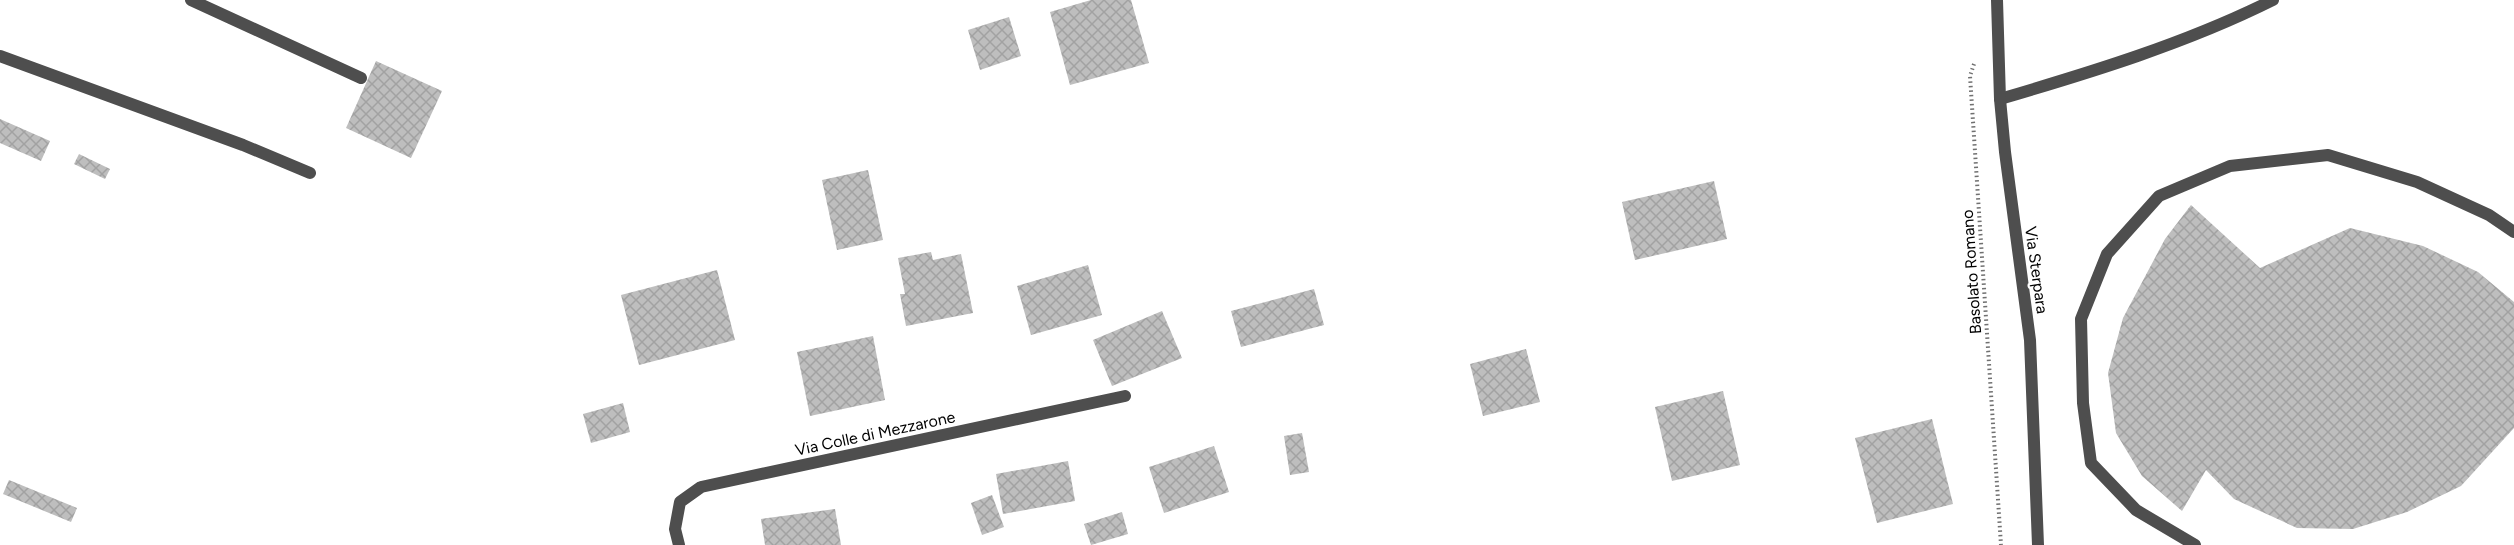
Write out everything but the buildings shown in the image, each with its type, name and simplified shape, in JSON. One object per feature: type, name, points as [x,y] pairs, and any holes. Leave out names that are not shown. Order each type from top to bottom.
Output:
[{"type":"street","points":[[191,0],[361,78]]},
{"type":"street","name":"Via Sterpara","points":[[1996,0],[2000,99],[2030,340],[2038,545]]},
{"type":"street","points":[[2000,99],[2074,77],[2226,24],[2273,0]]},
{"type":"street","points":[[0,56],[243,145],[310,173]]},
{"type":"street","points":[[2195,545],[2136,510],[2091,463],[2083,403],[2081,319],[2107,254],[2159,196],[2230,166],[2328,155],[2417,182],[2489,215],[2514,232]]},
{"type":"street","name":"Via Colle di Mezzarone","points":[[679,545],[675,529],[680,502],[701,487],[1125,396]]},
{"type":"path","name":"Basolato Romano","points":[[1977,55],[1970,76],[2001,545]]}]
